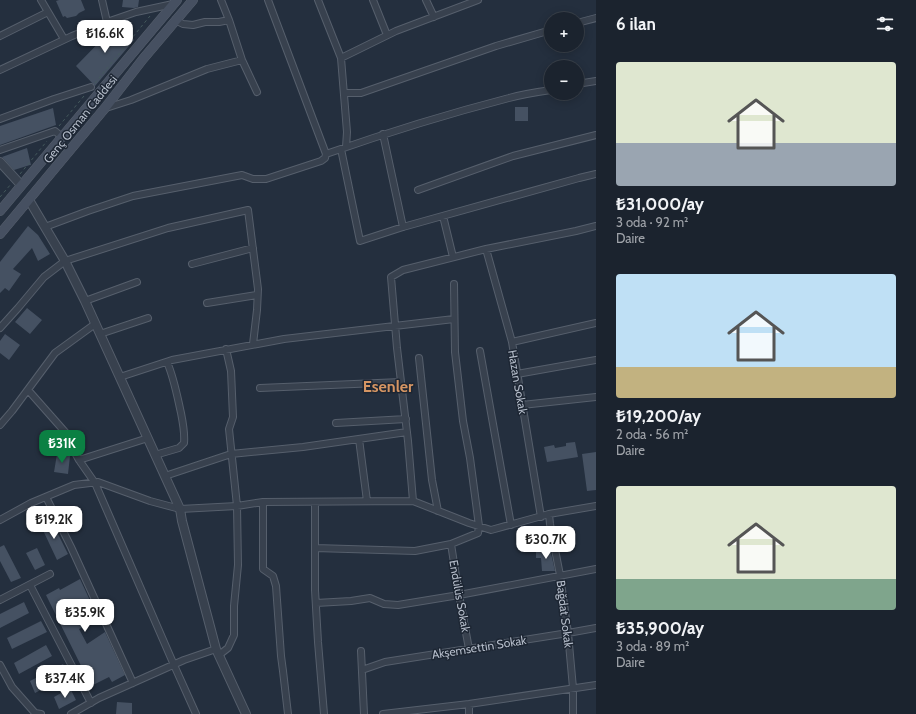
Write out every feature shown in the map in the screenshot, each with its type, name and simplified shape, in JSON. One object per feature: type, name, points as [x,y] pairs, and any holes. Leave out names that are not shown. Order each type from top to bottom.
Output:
[{"type":"main road","name":"Genç Osman Caddesi","points":[[0,234],[105,108],[192,0]]},
{"type":"main road","name":"Genç Osman Caddesi","points":[[0,211],[18,182],[58,134],[176,2]]},
{"type":"street","points":[[41,0],[64,39]]},
{"type":"street","points":[[102,0],[107,22]]},
{"type":"street","points":[[221,0],[242,60],[257,92]]},
{"type":"street","points":[[268,0],[326,154]]},
{"type":"street","points":[[318,0],[341,58],[347,132],[344,148],[360,241],[403,227],[596,174]]},
{"type":"street","points":[[373,0],[387,35]]},
{"type":"street","points":[[426,0],[434,17]]},
{"type":"street","points":[[341,58],[396,31],[478,0]]},
{"type":"street","points":[[0,70],[64,39],[107,22],[136,12],[157,8],[176,2]]},
{"type":"street","points":[[0,36],[48,12]]},
{"type":"street","points":[[584,21],[596,18]]},
{"type":"street","points":[[175,20],[183,24],[193,25],[205,22],[229,20]]},
{"type":"street","points":[[344,93],[361,93],[496,46],[544,32]]},
{"type":"street","points":[[105,108],[131,100],[207,69],[242,60]]},
{"type":"street","points":[[584,83],[596,81]]},
{"type":"street","points":[[0,119],[91,87]]},
{"type":"street","points":[[45,227],[133,196],[242,174],[253,179],[266,179],[321,161],[325,158],[326,154],[383,134],[510,98],[544,91]]},
{"type":"street","points":[[0,150],[58,134]]},
{"type":"street","points":[[383,134],[403,227]]},
{"type":"street","points":[[418,190],[513,156],[596,135]]},
{"type":"street","points":[[0,162],[18,182]]},
{"type":"street","points":[[29,200],[65,261],[180,509],[217,652],[246,714]]},
{"type":"street","points":[[0,328],[44,276],[65,261],[168,228],[248,210],[258,289],[253,344]]},
{"type":"street","points":[[443,216],[453,257]]},
{"type":"street","points":[[413,501],[391,277],[403,270],[453,257],[596,226]]},
{"type":"street","points":[[192,264],[253,248]]},
{"type":"street","name":"Hazan Sokak","points":[[486,249],[512,342],[541,516]]},
{"type":"street","points":[[84,301],[137,282]]},
{"type":"street","points":[[315,548],[416,550],[451,544],[478,532],[480,526],[463,421],[455,352],[454,284]]},
{"type":"street","points":[[207,303],[257,295]]},
{"type":"street","points":[[100,334],[148,318]]},
{"type":"street","points":[[120,377],[167,362],[284,338],[454,320]]},
{"type":"street","points":[[512,342],[596,323]]},
{"type":"street","points":[[0,425],[55,353],[95,324]]},
{"type":"street","points":[[71,714],[100,698],[174,665],[228,648],[234,635],[234,606],[238,565],[237,506],[229,429],[233,417],[231,371],[226,349]]},
{"type":"street","points":[[480,351],[511,525]]},
{"type":"street","points":[[419,358],[432,480],[438,511]]},
{"type":"street","points":[[517,374],[596,360]]},
{"type":"street","points":[[155,455],[179,448],[184,443],[185,435],[176,389],[167,362]]},
{"type":"street","points":[[260,388],[401,382]]},
{"type":"street","points":[[28,390],[66,433],[79,460],[95,482],[196,714]]},
{"type":"street","points":[[522,405],[596,396]]},
{"type":"street","points":[[336,423],[406,419]]},
{"type":"street","points":[[164,476],[231,454],[303,447],[407,432]]},
{"type":"street","points":[[79,460],[148,438]]},
{"type":"street","points":[[359,439],[367,501]]},
{"type":"street","points":[[0,520],[31,504],[74,485],[95,482],[150,501],[180,509],[237,506],[264,502],[413,501],[491,530],[549,514],[596,506]]},
{"type":"street","points":[[46,497],[71,547],[133,683]]},
{"type":"street","points":[[264,502],[263,569],[273,576],[276,586],[281,656],[288,714]]},
{"type":"street","points":[[315,502],[316,603],[324,714]]},
{"type":"street","name":"Bağdat Sokak","points":[[549,514],[568,633],[573,688],[573,714]]},
{"type":"street","name":"Endülüs Sokak","points":[[451,544],[469,649]]},
{"type":"street","points":[[316,603],[351,601],[370,598],[384,604],[398,605],[596,569]]},
{"type":"street","points":[[0,600],[50,574]]},
{"type":"street","points":[[30,584],[91,703]]},
{"type":"street","name":"Akşemsettin Sokak","points":[[362,670],[385,662],[596,628]]},
{"type":"street","points":[[361,652],[364,714]]},
{"type":"street","points":[[0,665],[12,687],[35,713],[41,714]]},
{"type":"street","points":[[384,714],[469,704],[573,688],[596,686]]},
{"type":"street","points":[[469,704],[469,714]]},
{"type":"path","points":[[0,197],[18,182],[58,134],[91,87],[157,8]]},
{"type":"building","points":[[81,0],[85,10],[76,16],[67,18],[65,16],[63,17],[56,1]]},
{"type":"building","points":[[123,0],[139,0],[138,7],[122,7]]},
{"type":"building","points":[[118,23],[134,40],[95,86],[76,66]]},
{"type":"building","points":[[515,107],[528,107],[528,121],[515,121]]},
{"type":"building","points":[[53,108],[56,125],[0,145],[0,126]]},
{"type":"building","points":[[27,148],[31,165],[14,170],[2,157]]},
{"type":"building","points":[[28,226],[38,235],[50,254],[38,261],[32,248],[13,269],[21,274],[9,291],[5,288],[0,293],[0,262]]},
{"type":"building","points":[[27,308],[42,320],[30,334],[15,322]]},
{"type":"building","points":[[5,334],[20,345],[9,360],[0,353],[0,341]]},
{"type":"building","points":[[575,442],[578,457],[547,462],[544,447],[554,445],[555,448],[566,446],[566,443]]},
{"type":"building","points":[[596,452],[596,490],[587,491],[582,454]]},
{"type":"building","points":[[57,454],[70,456],[68,474],[54,472]]},
{"type":"building","points":[[51,520],[68,554],[57,560],[41,526]]},
{"type":"building","points":[[4,545],[21,578],[11,582],[0,561],[0,547]]},
{"type":"building","points":[[37,548],[45,565],[35,570],[26,553]]},
{"type":"building","points":[[536,549],[550,549],[555,571],[542,571],[541,558],[536,558]]},
{"type":"building","points":[[80,579],[99,620],[79,629],[87,644],[105,632],[125,675],[112,682],[109,677],[91,686],[46,595],[59,588],[60,590]]},
{"type":"building","points":[[24,602],[29,613],[0,628],[0,614]]},
{"type":"building","points":[[41,621],[47,632],[12,649],[7,638]]},
{"type":"building","points":[[46,645],[52,656],[19,674],[14,663]]},
{"type":"building","points":[[63,664],[69,675],[35,693],[30,681]]},
{"type":"building","points":[[70,688],[76,700],[59,709],[54,697]]},
{"type":"building","points":[[117,702],[132,703],[132,714],[116,714]]},
{"type":"district","name":"Esenler","points":[[388,386]]}]
